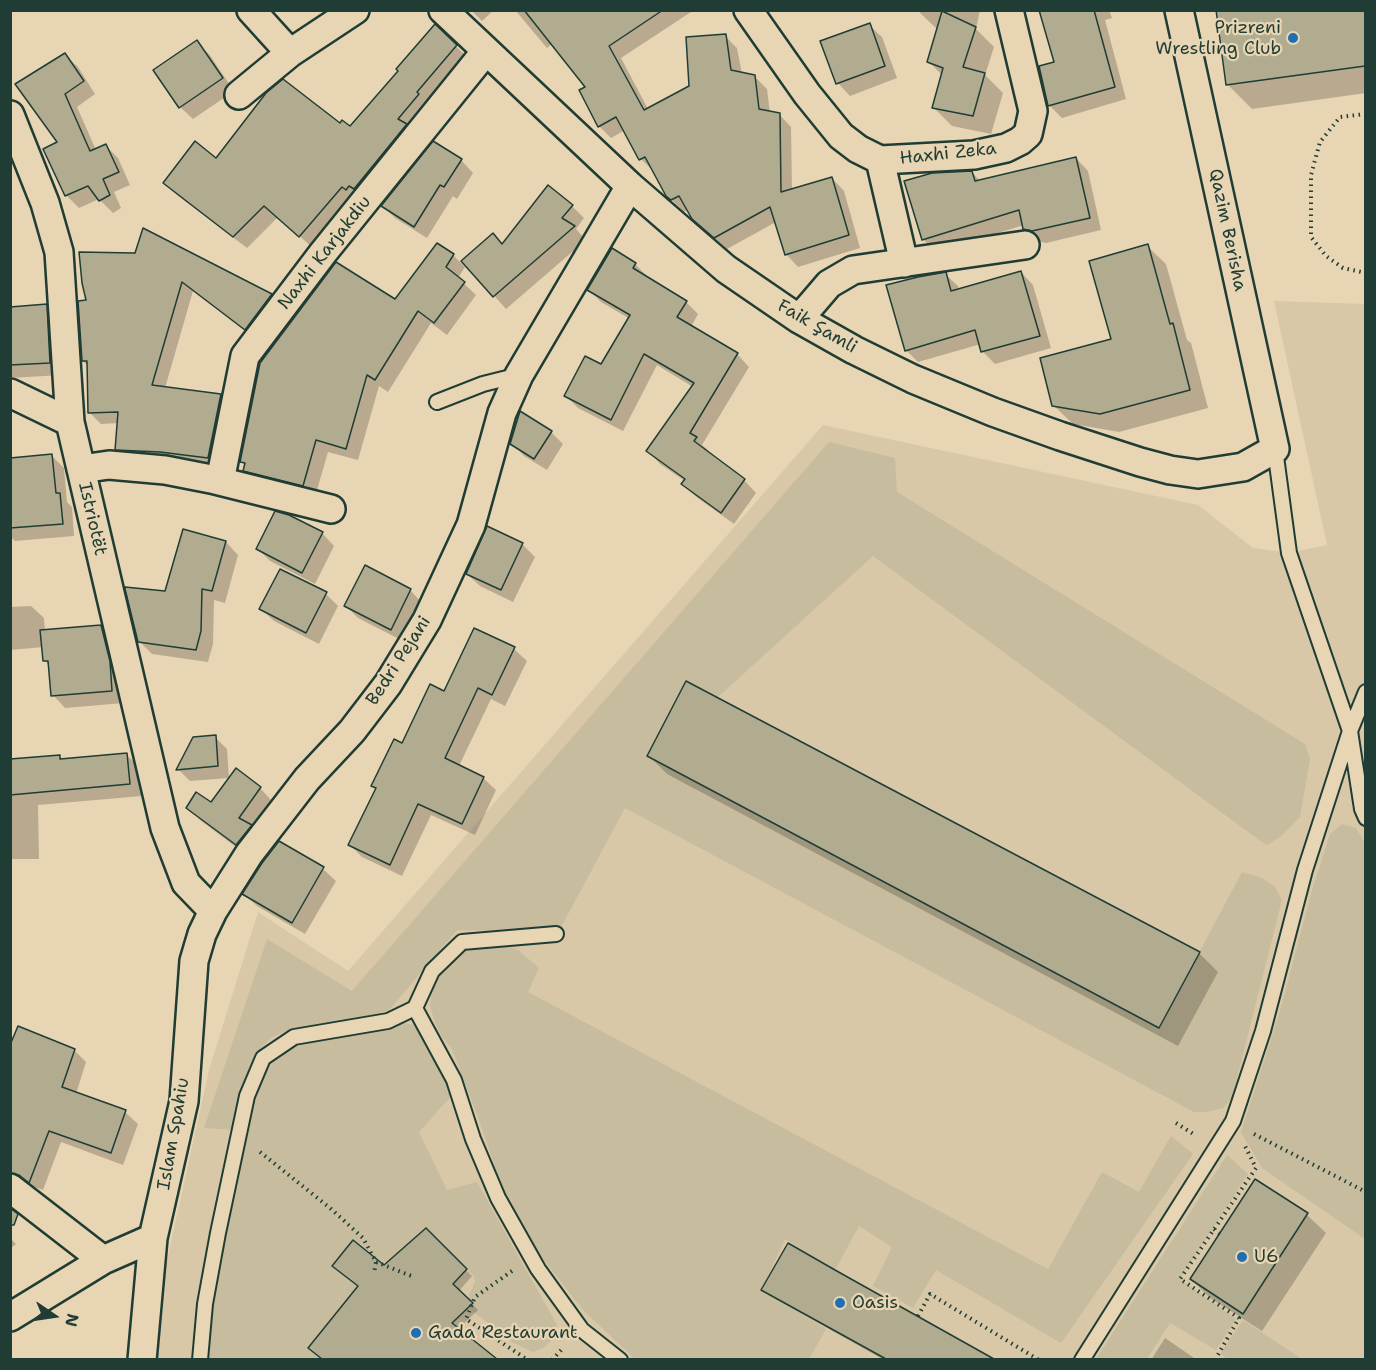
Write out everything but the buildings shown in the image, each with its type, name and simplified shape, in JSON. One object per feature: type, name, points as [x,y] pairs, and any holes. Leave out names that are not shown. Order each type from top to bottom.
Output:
[{"type":"street","points":[[250,10],[290,53]]},
{"type":"street","points":[[239,94],[290,53],[355,10]]},
{"type":"street","name":"Faik Şamli","points":[[442,10],[630,186],[726,269],[799,319],[854,350],[913,379],[993,412],[1060,436],[1170,470],[1198,474],[1243,467],[1275,449]]},
{"type":"street","name":"Haxhi Zeka","points":[[748,10],[807,94],[841,136],[858,149],[880,160],[974,155],[1006,148],[1028,134],[1034,111],[1009,10]]},
{"type":"street","name":"Qazim Berisha","points":[[1179,10],[1275,449]]},
{"type":"street","name":"Naxhi Karjakdiu","points":[[220,481],[245,356],[323,253],[486,51]]},
{"type":"street","name":"Istriotët","points":[[10,115],[45,203],[59,252],[70,422],[165,828],[186,884],[213,911]]},
{"type":"street","name":"Haxhi Zeka","points":[[880,160],[904,263]]},
{"type":"street","name":"Bedri Pejani","points":[[213,911],[249,854],[300,789],[352,731],[388,684],[427,620],[471,525],[502,413],[519,375],[630,186]]},
{"type":"street","points":[[799,319],[829,284],[853,270],[1025,245]]},
{"type":"street","points":[[10,393],[70,422]]},
{"type":"street","points":[[81,469],[109,465],[165,470],[220,481],[331,509]]},
{"type":"street","name":"Islam Spahiu","points":[[142,1359],[153,1238],[184,1101],[194,961],[202,933],[213,911]]},
{"type":"street","points":[[10,1188],[103,1260]]},
{"type":"street","points":[[10,1317],[103,1260],[153,1238]]},
{"type":"lane","points":[[437,402],[483,384],[519,375]]},
{"type":"lane","points":[[1275,449],[1289,553],[1350,731],[1365,818]]},
{"type":"lane","points":[[1082,1359],[1233,1121],[1263,1032],[1305,870],[1365,692]]},
{"type":"lane","points":[[200,1359],[211,1274],[239,1134],[247,1096],[263,1058],[294,1036],[388,1021],[415,1008],[432,971],[462,942],[556,934]]},
{"type":"lane","points":[[415,1008],[454,1080],[473,1139],[498,1198],[531,1257],[582,1330],[620,1359]]},
{"type":"path","points":[[1365,114],[1340,117],[1320,142],[1311,175],[1311,237],[1326,256],[1343,267],[1365,273]]},
{"type":"path","points":[[1233,1121],[1365,1192]]},
{"type":"path","points":[[239,1134],[363,1238],[375,1262],[374,1273]]},
{"type":"path","points":[[1215,1359],[1239,1318],[1180,1279],[1256,1168]]},
{"type":"path","points":[[1214,1229],[1220,1234]]},
{"type":"path","points":[[528,1359],[466,1319],[474,1297],[531,1257]]},
{"type":"path","points":[[375,1262],[414,1277]]},
{"type":"path","points":[[918,1316],[930,1294],[1039,1359]]},
{"type":"shaded area","points":[[1274,301],[1365,304],[1365,1359],[152,1360],[154,1319],[209,1070],[258,912],[348,971],[823,425],[1198,505],[1253,548],[1289,553],[1327,545]]},
{"type":"shaded area","points":[[829,442],[895,458],[897,492],[1305,744],[1310,759],[1300,817],[1280,837],[1267,845],[873,556],[718,697],[686,681],[647,756],[1159,1028],[1242,872],[1262,878],[1275,887],[1282,900],[1232,1098],[1223,1108],[1194,1112],[625,808],[560,929],[457,930],[389,1010],[358,1021],[292,1028],[271,1038],[254,1055],[242,1084],[234,1130],[204,1128],[267,939],[352,991]]},
{"type":"shaded area","points":[[1342,824],[1356,828],[1365,843],[1365,1239],[1262,1168],[1241,1132],[1280,1011],[1312,890],[1330,834]]},
{"type":"shaded area","points":[[506,946],[518,950],[539,968],[528,992],[1048,1269],[1102,1172],[1139,1192],[1171,1136],[1193,1154],[1061,1343],[936,1270],[913,1308],[873,1286],[892,1247],[859,1226],[835,1270],[785,1239],[762,1289],[826,1329],[809,1359],[635,1359],[583,1310],[533,1246],[504,1194],[451,1047],[442,1037],[435,1023],[430,1006],[431,992],[438,977],[458,955],[474,947]]},
{"type":"shaded area","points":[[388,1021],[416,1025],[452,1095],[419,1132],[447,1190],[477,1182],[557,1325],[552,1340],[543,1348],[533,1352],[512,1342],[470,1309],[469,1295],[475,1282],[474,1276],[426,1228],[407,1246],[414,1275],[377,1259],[353,1240],[333,1265],[364,1291],[308,1348],[322,1359],[200,1360],[205,1304],[263,1058],[294,1036]]},
{"type":"shaded area","points":[[1227,1155],[1248,1174],[1180,1279],[1236,1319],[1216,1350],[1170,1323],[1147,1359],[1096,1359]]},
{"type":"shaded area","points":[[1243,1320],[1302,1359],[1228,1359],[1220,1354]]},
{"type":"place","name":"Prizreni Wrestling Club","points":[[1293,38]]},
{"type":"place","name":"U6","points":[[1242,1257]]},
{"type":"place","name":"Oasis","points":[[840,1303]]},
{"type":"place","name":"Gada Restaurant","points":[[416,1333]]}]
